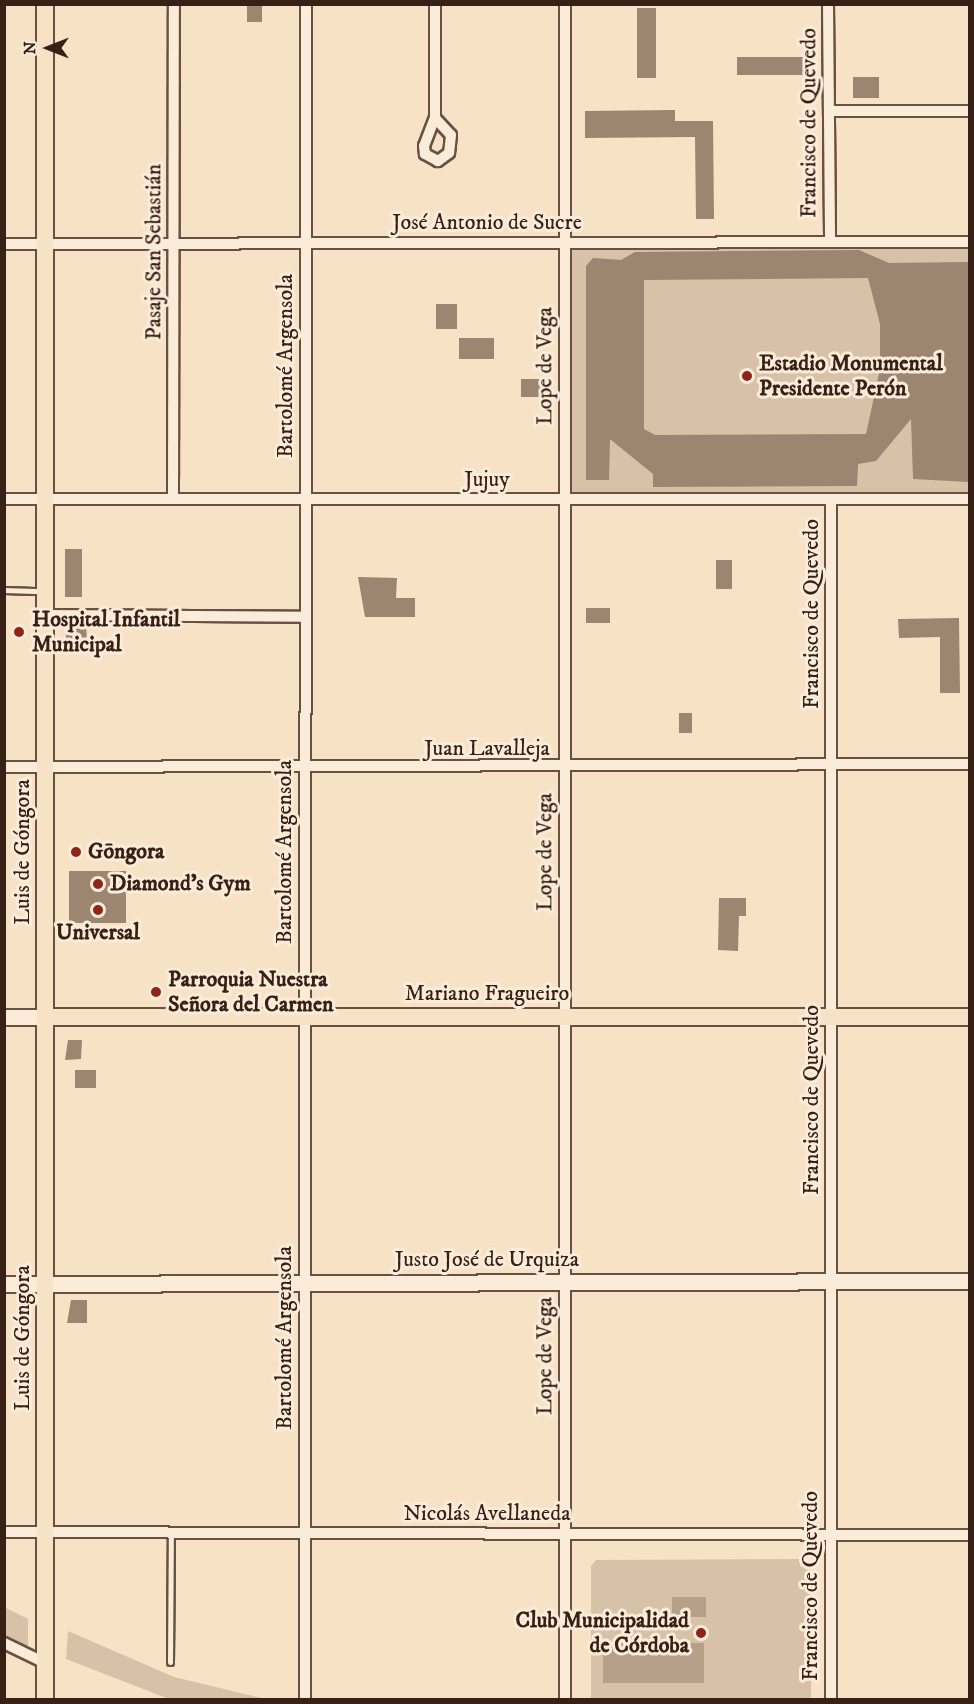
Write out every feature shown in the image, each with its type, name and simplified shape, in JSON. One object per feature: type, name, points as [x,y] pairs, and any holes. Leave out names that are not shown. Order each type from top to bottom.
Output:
[{"type":"main road","name":"Luis de Góngora","points":[[45,4],[45,1700]]},
{"type":"main road","name":"Mariano Fragueiro","points":[[46,1017],[969,1017]]},
{"type":"street","name":"Pasaje San Sebastián","points":[[173,499],[174,4]]},
{"type":"street","name":"Bartolomé Argensola","points":[[305,1700],[306,4]]},
{"type":"street","points":[[435,4],[435,118]]},
{"type":"street","name":"Lope de Vega","points":[[564,4],[564,1700]]},
{"type":"street","name":"Francisco de Quevedo","points":[[828,4],[830,242]]},
{"type":"street","points":[[830,111],[969,111]]},
{"type":"street","name":"José Antonio de Sucre","points":[[4,244],[969,242]]},
{"type":"street","name":"Jujuy","points":[[4,499],[969,499]]},
{"type":"street","name":"Francisco de Quevedo","points":[[831,500],[831,1700]]},
{"type":"street","points":[[45,615],[305,617]]},
{"type":"street","name":"Juan Lavalleja","points":[[4,766],[564,769],[969,764]]},
{"type":"street","name":"Mariano Fragueiro","points":[[4,1017],[46,1017]]},
{"type":"street","name":"Justo José de Urquiza","points":[[4,1284],[969,1281]]},
{"type":"street","name":"Nicolás Avellaneda","points":[[4,1532],[969,1535]]},
{"type":"street","points":[[4,1643],[45,1663]]},
{"type":"lane","points":[[4,590],[45,592]]},
{"type":"lane","points":[[170,1662],[171,1533]]},
{"type":"shaded area","name":"Estadio Monumental Presidente Perón","points":[[565,242],[969,242],[969,499],[565,499]]},
{"type":"shaded area","name":"Club Municipalidad de Córdoba","points":[[804,1559],[811,1563],[811,1699],[591,1699],[591,1566],[596,1560]]},
{"type":"shaded area","points":[[672,1597],[706,1597],[706,1617],[672,1617]]},
{"type":"shaded area","points":[[4,1607],[28,1619],[28,1647],[5,1635]]},
{"type":"shaded area","points":[[68,1631],[174,1677],[265,1699],[169,1699],[66,1659]]},
{"type":"shaded area","points":[[603,1643],[704,1643],[704,1683],[603,1683]]},
{"type":"building","points":[[247,4],[262,4],[262,22],[247,22]]},
{"type":"building","points":[[637,8],[656,8],[656,78],[637,78]]},
{"type":"building","points":[[737,57],[803,57],[803,75],[737,75]]},
{"type":"building","points":[[853,77],[879,77],[879,98],[853,98]]},
{"type":"building","points":[[675,110],[675,121],[713,121],[714,219],[696,219],[695,137],[585,138],[585,111]]},
{"type":"building","points":[[859,250],[889,263],[969,262],[969,482],[913,479],[911,419],[876,461],[858,464],[857,486],[653,487],[653,474],[610,439],[609,480],[586,480],[586,266],[593,258],[621,260],[635,252]],"holes":[[[868,278],[880,324],[880,369],[866,434],[655,435],[644,429],[644,280]]]},
{"type":"building","points":[[436,304],[457,304],[457,329],[436,329]]},
{"type":"building","points":[[459,338],[494,338],[494,359],[459,359]]},
{"type":"building","points":[[521,379],[541,379],[541,397],[521,397]]},
{"type":"building","points":[[65,549],[82,549],[82,597],[65,597]]},
{"type":"building","points":[[716,560],[732,560],[732,589],[716,589]]},
{"type":"building","points":[[358,577],[397,578],[396,598],[415,598],[415,617],[365,617]]},
{"type":"building","points":[[586,608],[610,608],[610,623],[586,623]]},
{"type":"building","points":[[959,618],[960,693],[940,693],[940,637],[899,638],[898,619]]},
{"type":"building","points":[[67,623],[86,623],[87,645],[65,646]]},
{"type":"building","points":[[679,713],[692,713],[692,733],[679,733]]},
{"type":"building","points":[[69,871],[126,871],[126,923],[69,923]]},
{"type":"building","points":[[719,898],[746,898],[746,916],[739,916],[738,951],[718,950]]},
{"type":"building","points":[[68,1040],[82,1040],[81,1059],[65,1060]]},
{"type":"building","points":[[75,1070],[96,1070],[96,1088],[75,1088]]},
{"type":"building","points":[[71,1300],[87,1300],[87,1323],[67,1323]]},
{"type":"place","name":"Estadio Monumental Presidente Perón","points":[[747,376]]},
{"type":"place","name":"Hospital Infantil Municipal","points":[[19,632]]},
{"type":"place","name":"Gōngora","points":[[76,852]]},
{"type":"place","name":"Diamond's Gym","points":[[98,884]]},
{"type":"place","name":"Universal","points":[[98,910]]},
{"type":"place","name":"Parroquia Nuestra Señora del Carmen","points":[[156,992]]},
{"type":"place","name":"Club Municipalidad de Córdoba","points":[[701,1633]]}]
